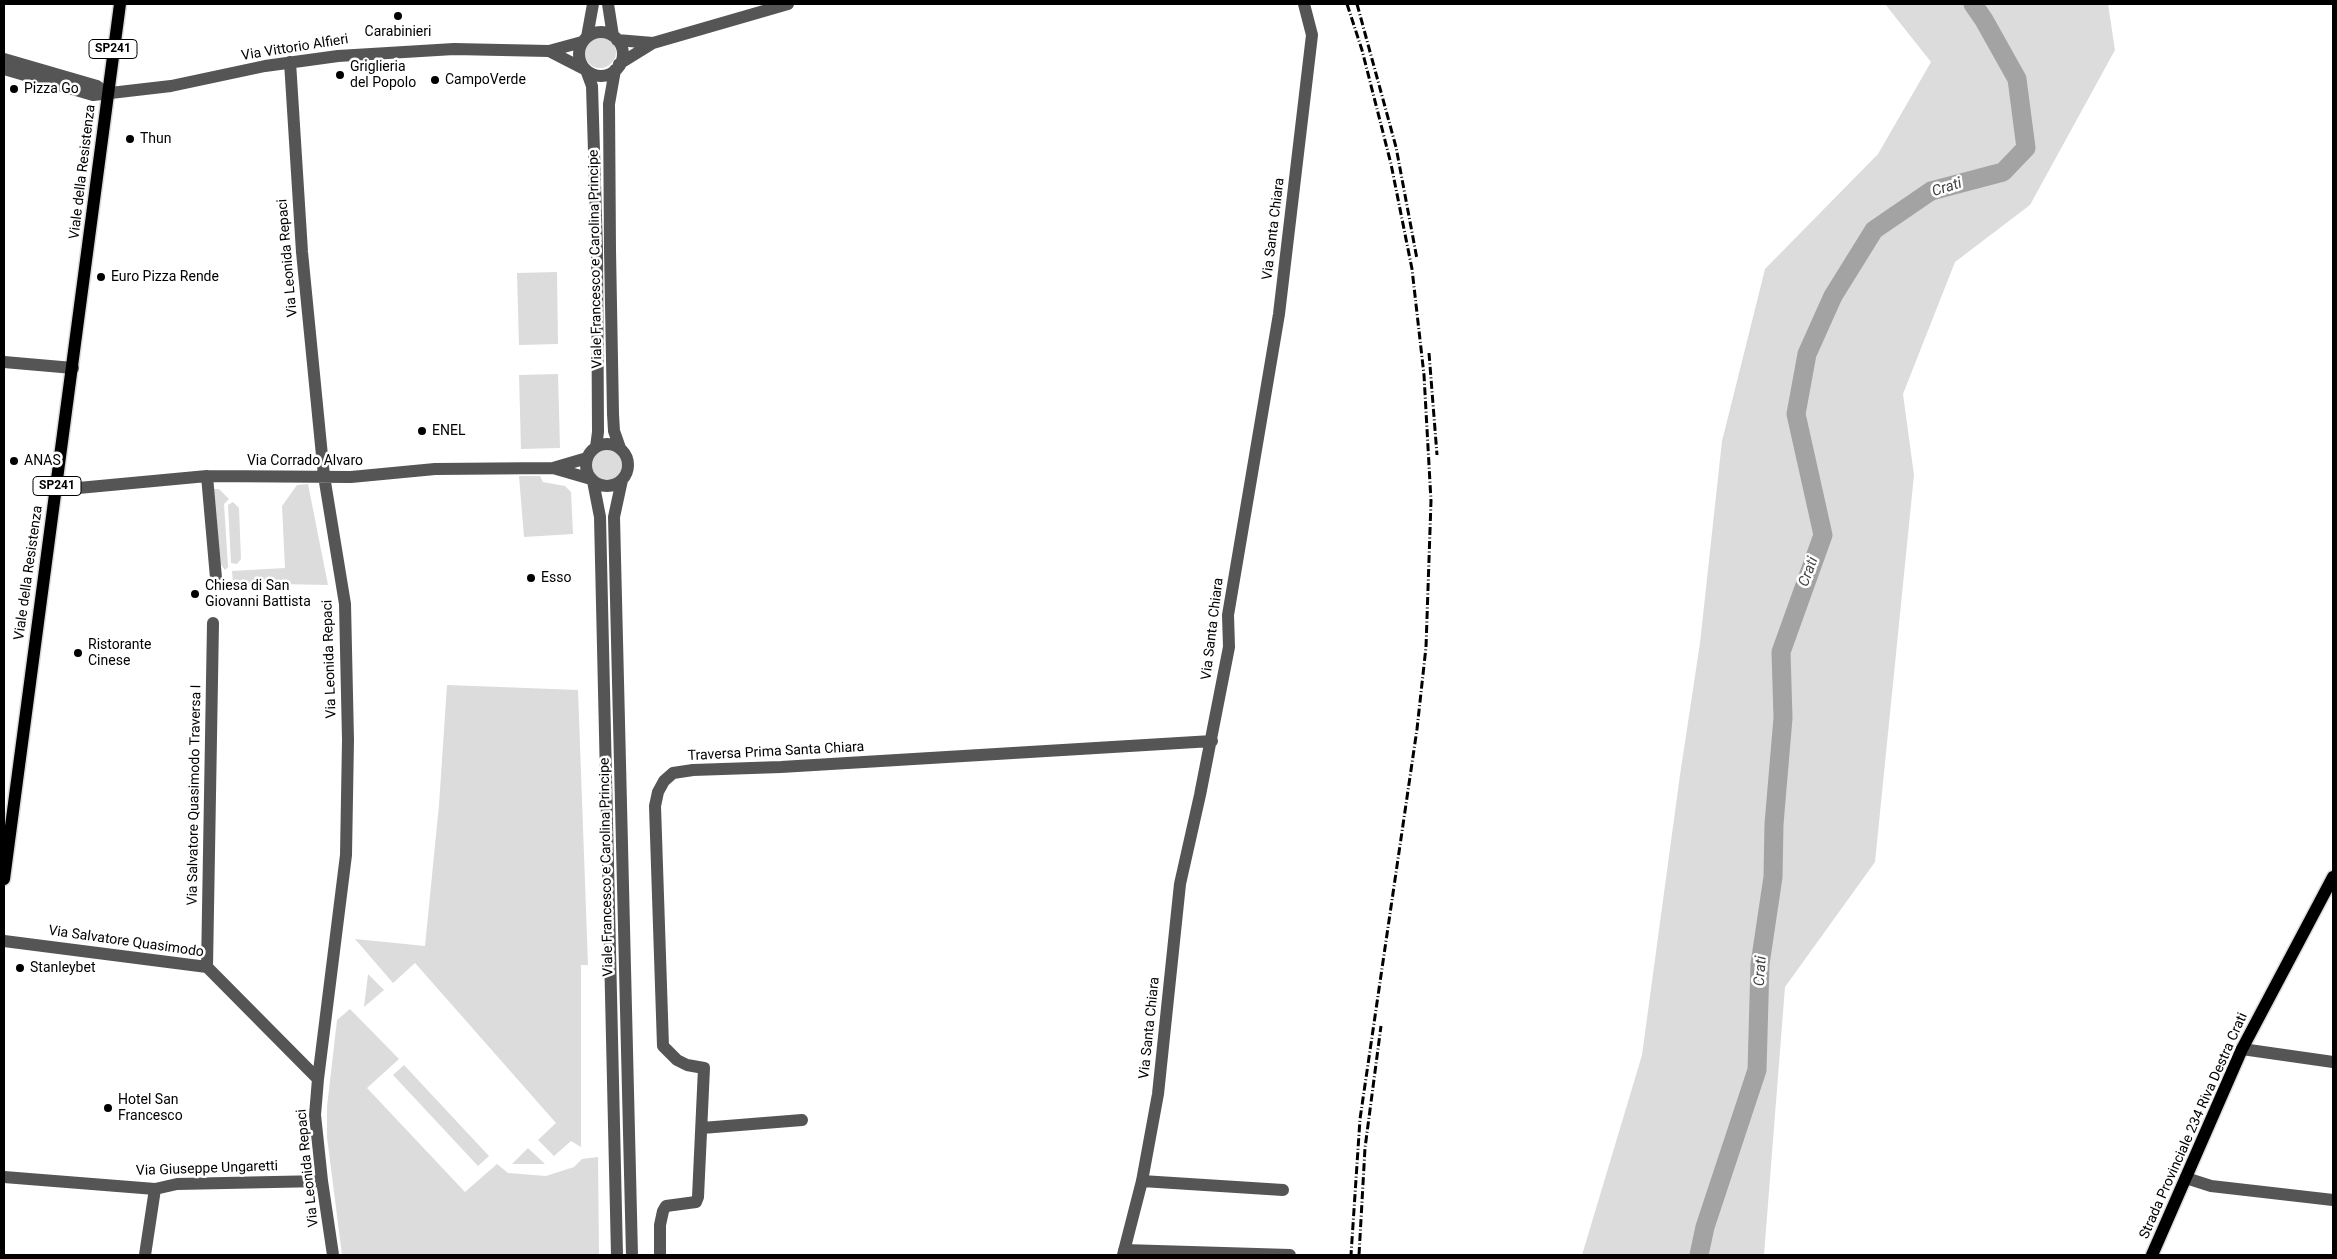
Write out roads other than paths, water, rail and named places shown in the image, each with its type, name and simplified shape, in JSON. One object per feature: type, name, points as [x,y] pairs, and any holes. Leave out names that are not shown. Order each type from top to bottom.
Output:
[{"type":"main road","name":"SP241","points":[[108,94],[120,4]]},
{"type":"main road","name":"Viale della Resistenza","points":[[4,879],[8,801],[57,490],[108,94]]},
{"type":"main road","name":"Strada Provinciale 234 Riva Destra Crati","points":[[2152,1255],[2242,1049],[2333,877]]},
{"type":"street","name":"Viale Francesco e Carolina Principe","points":[[593,4],[579,54],[582,66],[586,70],[592,86],[594,123],[598,432],[596,447]]},
{"type":"street","name":"Viale Francesco e Carolina Principe","points":[[608,4],[615,38],[622,51],[609,104],[610,250],[614,431],[627,460],[626,474],[622,480],[614,517],[632,1255]]},
{"type":"street","points":[[586,70],[591,74],[604,75],[653,44],[764,7],[788,4]]},
{"type":"street","name":"Via Santa Chiara","points":[[1123,1253],[1142,1180],[1158,1094],[1180,884],[1212,741],[1229,647],[1228,615],[1242,526],[1263,417],[1280,304],[1312,35],[1304,4]]},
{"type":"street","points":[[584,39],[600,32],[615,38],[653,44]]},
{"type":"street","name":"Via Vittorio Alfieri","points":[[108,94],[171,86],[290,62],[396,51],[454,49],[549,51],[584,39]]},
{"type":"street","name":"Via Vittorio Alfieri","points":[[549,51],[586,70]]},
{"type":"street","points":[[4,59],[49,77]]},
{"type":"street","name":"Via Leonida Repaci","points":[[290,62],[302,252],[324,476],[345,604],[348,740],[346,855],[315,1115],[333,1255]]},
{"type":"street","points":[[4,69],[97,86],[108,94]]},
{"type":"street","points":[[4,362],[73,368]]},
{"type":"street","points":[[587,458],[596,447],[608,444],[620,448]]},
{"type":"street","name":"Viale Francesco e Carolina Principe","points":[[587,458],[586,471],[592,480],[600,517],[617,1255]]},
{"type":"street","name":"Via Corrado Alvaro","points":[[57,490],[207,476],[351,477],[435,469],[553,468],[587,458]]},
{"type":"street","name":"Via Corrado Alvaro","points":[[553,468],[592,480]]},
{"type":"street","points":[[207,476],[216,578]]},
{"type":"street","points":[[592,480],[604,486],[611,486],[622,480]]},
{"type":"street","name":"Via Salvatore Quasimodo Traversa I","points":[[207,967],[213,623]]},
{"type":"street","name":"Traversa Prima Santa Chiara","points":[[660,1255],[662,1210],[666,1206],[696,1202],[698,1197],[704,1068],[687,1065],[677,1060],[663,1046],[662,1039],[662,956],[655,806],[658,792],[664,781],[673,773],[693,770],[781,767],[1212,741]]},
{"type":"street","name":"Via Salvatore Quasimodo","points":[[4,941],[207,967],[318,1078]]},
{"type":"street","points":[[2242,1049],[2333,1062]]},
{"type":"street","points":[[702,1128],[802,1120]]},
{"type":"street","name":"Via Giuseppe Ungaretti","points":[[4,1177],[155,1189],[177,1184],[322,1181]]},
{"type":"street","points":[[2186,1178],[2211,1186],[2333,1200]]},
{"type":"street","points":[[1142,1180],[1283,1190]]},
{"type":"street","points":[[145,1255],[155,1189]]},
{"type":"street","points":[[1123,1253],[1290,1255]]},
{"type":"street","points":[[2152,1255],[2158,1255]]},
{"type":"waterway","name":"Crati","points":[[1699,1255],[1705,1227],[1757,1070],[1760,964],[1773,877],[1774,824],[1783,718],[1781,652],[1823,535],[1796,414],[1807,354],[1833,296],[1874,230],[1931,191],[2003,172],[2026,148],[2017,79],[1973,4]]},
{"type":"railway","points":[[1347,4],[1362,50],[1391,164],[1412,269],[1424,375],[1431,501],[1426,647],[1417,729],[1360,1119],[1351,1255]]},
{"type":"railway","points":[[1357,4],[1396,147],[1417,259]]},
{"type":"railway","points":[[1429,353],[1437,455]]},
{"type":"railway","points":[[1359,1255],[1365,1148],[1381,1026]]},
{"type":"place","name":"Carabinieri","points":[[398,16]]},
{"type":"place","name":"Griglieria del Popolo","points":[[340,75]]},
{"type":"place","name":"CampoVerde","points":[[435,80]]},
{"type":"place","name":"Pizza Go","points":[[14,89]]},
{"type":"place","name":"Thun","points":[[130,139]]},
{"type":"place","name":"Euro Pizza Rende","points":[[101,277]]},
{"type":"place","name":"ENEL","points":[[422,431]]},
{"type":"place","name":"ANAS","points":[[14,461]]},
{"type":"place","name":"Esso","points":[[531,578]]},
{"type":"place","name":"Chiesa di San Giovanni Battista","points":[[195,594]]},
{"type":"place","name":"Ristorante Cinese","points":[[78,653]]},
{"type":"place","name":"Stanleybet","points":[[20,968]]},
{"type":"place","name":"Hotel San Francesco","points":[[108,1108]]}]
